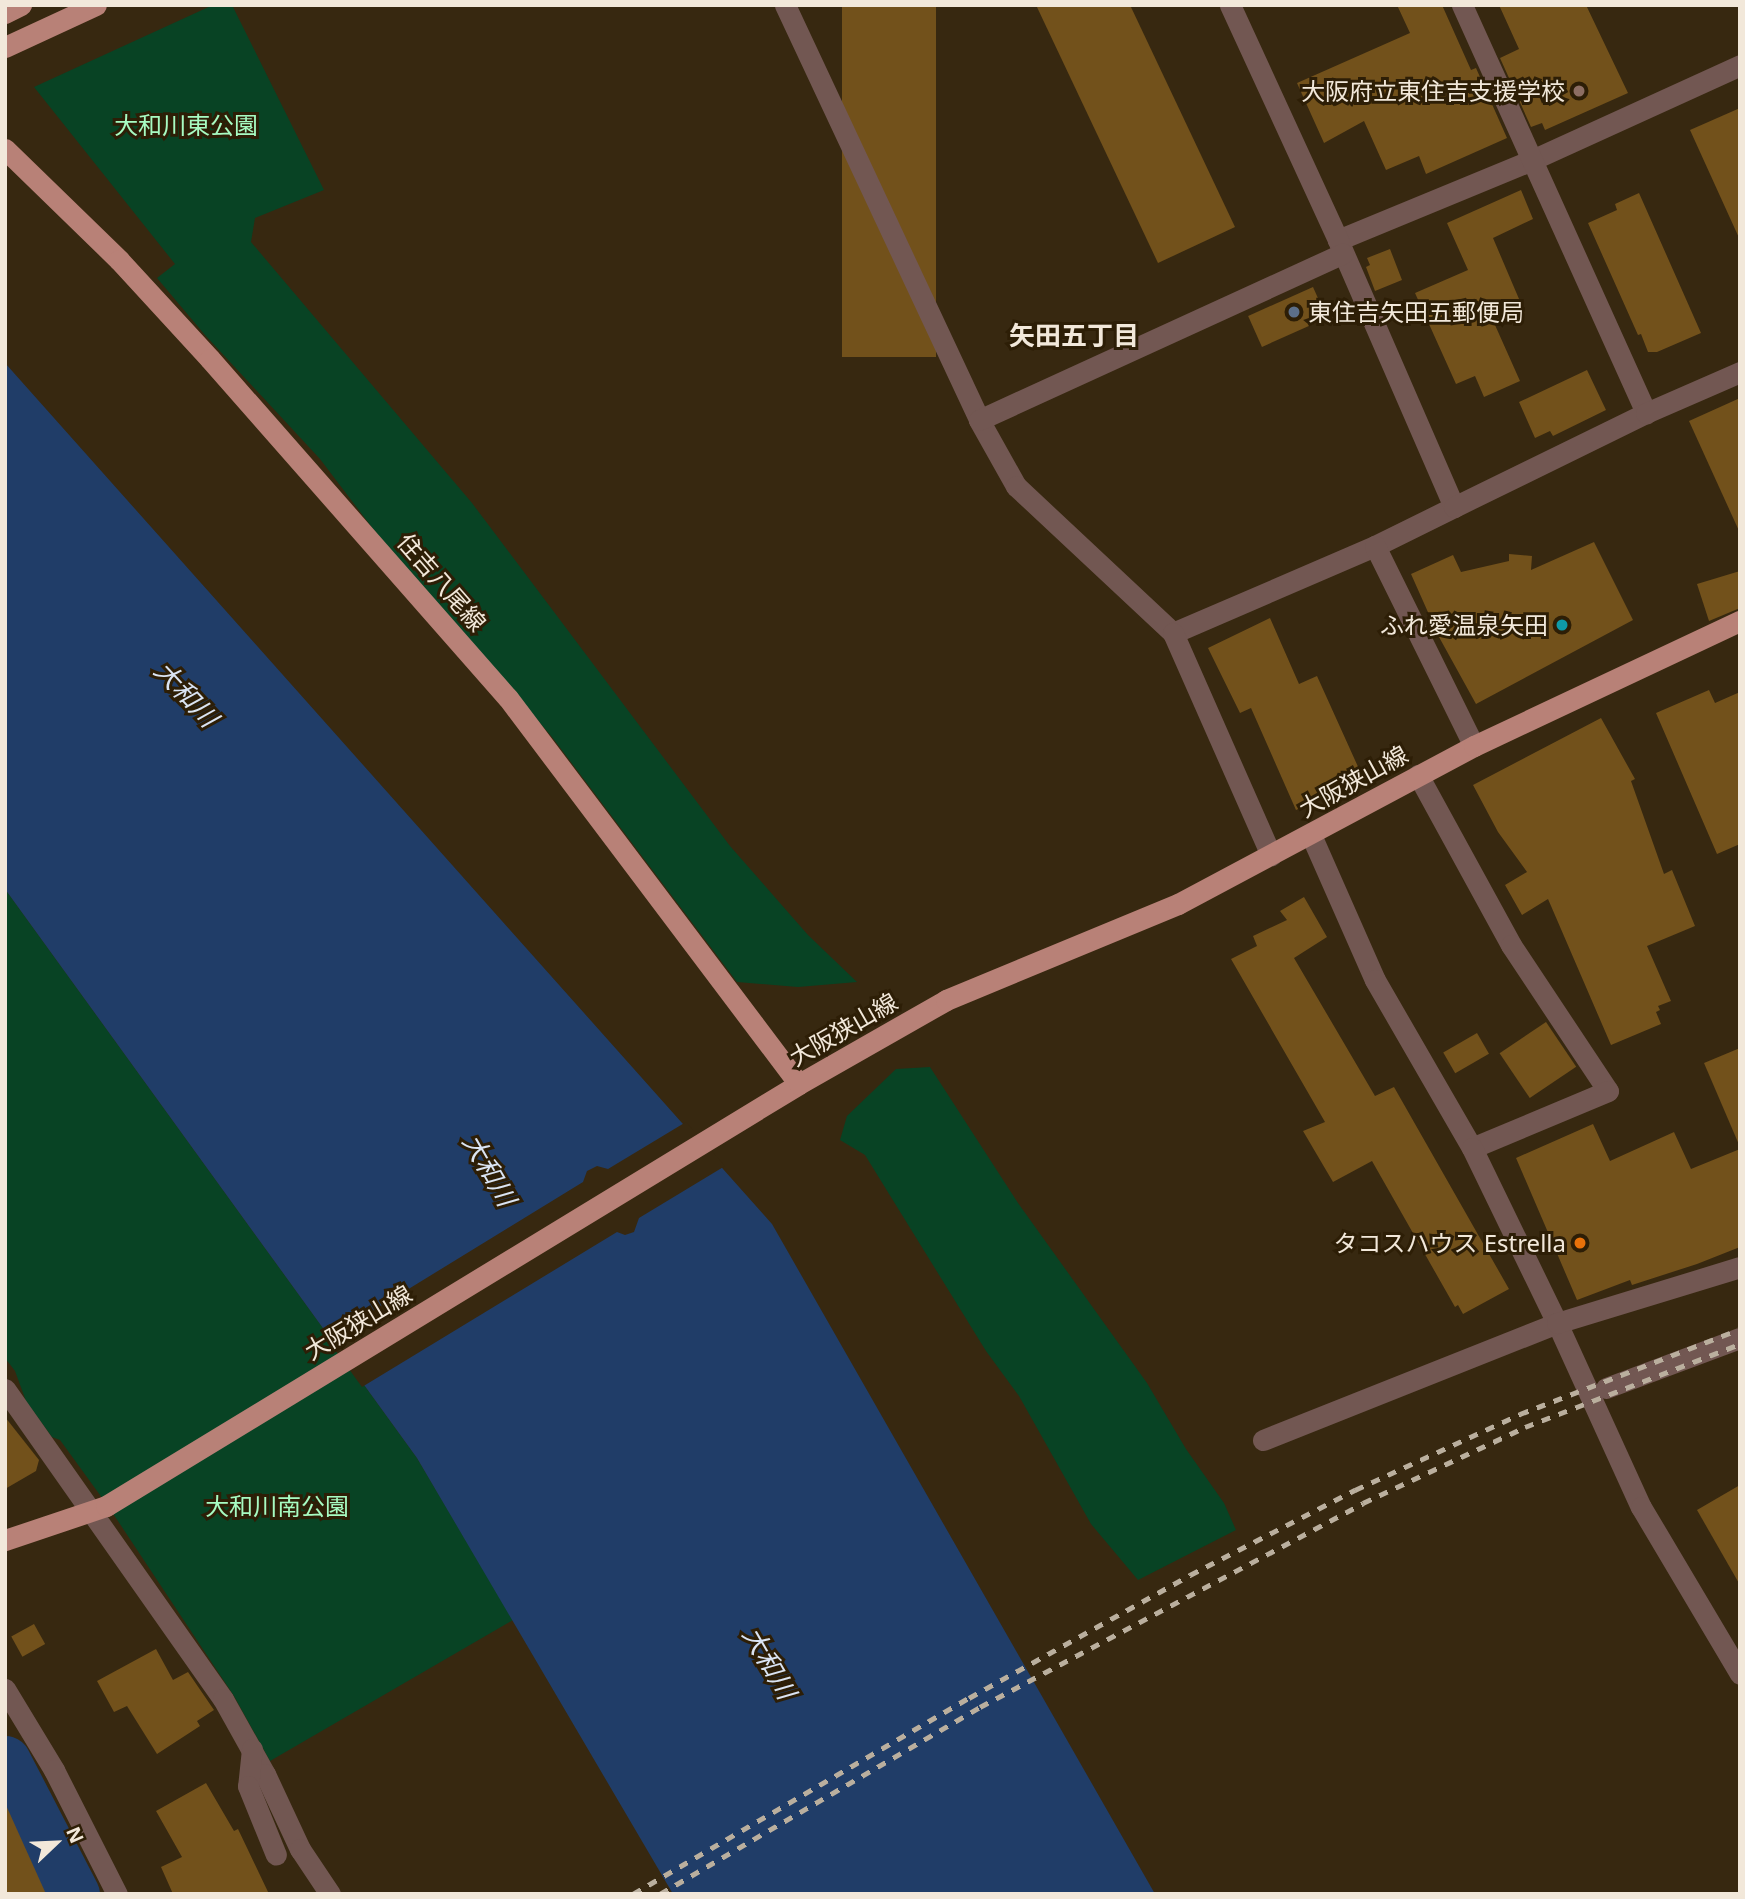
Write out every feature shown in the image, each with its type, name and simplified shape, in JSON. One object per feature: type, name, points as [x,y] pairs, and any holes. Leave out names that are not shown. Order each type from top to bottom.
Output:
[{"type":"main road","points":[[5,13],[21,5]]},
{"type":"main road","points":[[5,47],[96,5]]},
{"type":"main road","name":"住吉八尾線","points":[[5,149],[119,260],[211,359],[509,698],[799,1084]]},
{"type":"main road","name":"大阪狭山線","points":[[5,1539],[98,1509],[799,1084],[946,1000],[1178,904],[1474,746],[1740,621]]},
{"type":"street","points":[[785,5],[979,420],[1016,486],[1172,633],[1271,855]]},
{"type":"street","points":[[1230,5],[1340,246],[1454,507]]},
{"type":"street","points":[[1462,5],[1646,414]]},
{"type":"street","points":[[979,420],[1340,246],[1740,65]]},
{"type":"street","points":[[1172,633],[1375,546],[1646,414],[1740,372]]},
{"type":"street","points":[[1375,546],[1474,746]]},
{"type":"street","points":[[1418,775],[1511,945],[1608,1091],[1472,1148]]},
{"type":"street","points":[[1311,835],[1375,980],[1472,1148],[1558,1323],[1641,1507],[1740,1674]]},
{"type":"street","points":[[1262,1440],[1558,1323],[1740,1267]]},
{"type":"street","points":[[1606,1388],[1740,1338]]},
{"type":"street","points":[[5,1389],[98,1509],[109,1534],[223,1699],[265,1774],[300,1849],[330,1894]]},
{"type":"street","points":[[5,1689],[54,1770],[117,1894]]},
{"type":"street","points":[[252,1749],[248,1786],[276,1855]]},
{"type":"green space","name":"大和川東公園","points":[[213,5],[232,5],[324,190],[255,218],[251,242],[472,503],[730,846],[808,935],[857,982],[798,987],[737,982],[552,737],[374,530],[320,459],[205,335],[157,278],[175,264],[34,87]]},
{"type":"green space","name":"大和川南公園","points":[[5,889],[417,1458],[513,1620],[270,1761],[234,1696],[108,1506],[60,1440],[52,1437],[26,1401],[15,1371],[5,1358]]},
{"type":"green space","points":[[930,1067],[1018,1203],[1147,1383],[1186,1449],[1224,1503],[1236,1530],[1138,1580],[1091,1524],[1019,1396],[986,1351],[865,1155],[840,1140],[847,1116],[896,1069]]},
{"type":"water","name":"大和川","points":[[5,363],[772,1224],[1155,1894],[673,1894],[417,1458],[5,889]]},
{"type":"pier","points":[[686,1122],[725,1166],[639,1218],[634,1232],[625,1235],[617,1232],[362,1387],[327,1339],[583,1182],[587,1171],[597,1166],[608,1169]]},
{"type":"building","points":[[842,5],[936,5],[936,357],[842,357]]},
{"type":"building","points":[[1036,5],[1130,5],[1235,227],[1158,263]]},
{"type":"building","points":[[1397,5],[1442,5],[1471,70],[1476,68],[1507,138],[1426,174],[1419,156],[1386,170],[1364,121],[1324,143],[1297,83],[1410,33]]},
{"type":"building","points":[[1499,5],[1586,5],[1628,93],[1545,130],[1542,123],[1531,127],[1500,58],[1519,49]]},
{"type":"building","points":[[1740,108],[1740,240],[1690,130]]},
{"type":"building","points":[[1521,190],[1533,219],[1493,238],[1525,313],[1495,325],[1520,381],[1484,397],[1475,376],[1456,384],[1415,293],[1468,270],[1447,223]]},
{"type":"building","points":[[1639,193],[1701,333],[1657,352],[1648,352],[1641,334],[1638,335],[1588,223],[1617,210],[1615,204]]},
{"type":"building","points":[[1390,249],[1402,280],[1375,291],[1366,267],[1370,265],[1367,258]]},
{"type":"building","points":[[1313,287],[1327,318],[1262,347],[1248,316]]},
{"type":"building","points":[[1587,370],[1606,410],[1553,436],[1550,431],[1535,438],[1519,402]]},
{"type":"building","points":[[1740,398],[1740,533],[1689,421]]},
{"type":"building","name":"ふれ愛温泉矢田","points":[[1594,542],[1633,620],[1476,704],[1439,637],[1411,574],[1453,555],[1461,572],[1509,561],[1509,554],[1532,556],[1531,570]]},
{"type":"building","points":[[1740,571],[1740,608],[1709,621],[1697,584]]},
{"type":"building","points":[[1270,618],[1299,684],[1317,676],[1364,780],[1296,810],[1251,708],[1240,713],[1208,648]]},
{"type":"building","points":[[1709,690],[1715,703],[1740,692],[1740,844],[1717,854],[1656,713]]},
{"type":"building","points":[[1601,718],[1635,779],[1631,781],[1664,874],[1672,870],[1695,926],[1647,946],[1671,1001],[1658,1006],[1660,1010],[1656,1012],[1661,1024],[1611,1045],[1548,899],[1522,915],[1505,885],[1527,872],[1498,832],[1473,785]]},
{"type":"building","points":[[1304,897],[1327,937],[1294,958],[1375,1096],[1394,1087],[1509,1289],[1463,1314],[1458,1305],[1455,1307],[1372,1161],[1333,1182],[1303,1131],[1325,1122],[1231,959],[1257,946],[1253,936],[1287,920],[1280,911]]},
{"type":"building","points":[[1546,1022],[1576,1067],[1530,1098],[1500,1053]]},
{"type":"building","points":[[1477,1033],[1489,1054],[1455,1073],[1443,1052]]},
{"type":"building","points":[[1740,1048],[1740,1147],[1704,1063]]},
{"type":"building","points":[[1593,1124],[1610,1161],[1674,1132],[1691,1169],[1740,1149],[1740,1247],[1697,1264],[1632,1285],[1630,1280],[1577,1300],[1516,1158]]},
{"type":"building","points":[[5,1417],[39,1460],[36,1471],[5,1489]]},
{"type":"building","points":[[1740,1485],[1740,1585],[1697,1510]]},
{"type":"building","points":[[34,1624],[45,1644],[22,1657],[11,1637]]},
{"type":"building","points":[[156,1649],[173,1680],[188,1672],[214,1710],[197,1721],[200,1726],[157,1754],[127,1706],[114,1712],[97,1681]]},
{"type":"building","points":[[206,1783],[234,1831],[238,1829],[269,1894],[173,1894],[161,1867],[182,1857],[156,1811]]},
{"type":"building","points":[[5,1803],[46,1894],[5,1894]]},
{"type":"waterway","points":[[5,1761],[74,1894]]},
{"type":"railway","points":[[633,1894],[969,1698],[1190,1575],[1355,1490],[1520,1414],[1740,1329]]},
{"type":"railway","points":[[660,1894],[980,1707],[1363,1503],[1525,1427],[1740,1344]]},
{"type":"place","name":"大阪府立東住吉支援学校","points":[[1579,91]]},
{"type":"place","name":"東住吉矢田五郵便局","points":[[1294,312]]},
{"type":"place","name":"ふれ愛温泉矢田","points":[[1562,625]]},
{"type":"place","name":"タコスハウス Estrella","points":[[1580,1243]]},
{"type":"district","name":"矢田五丁目","points":[[1074,336]]}]
